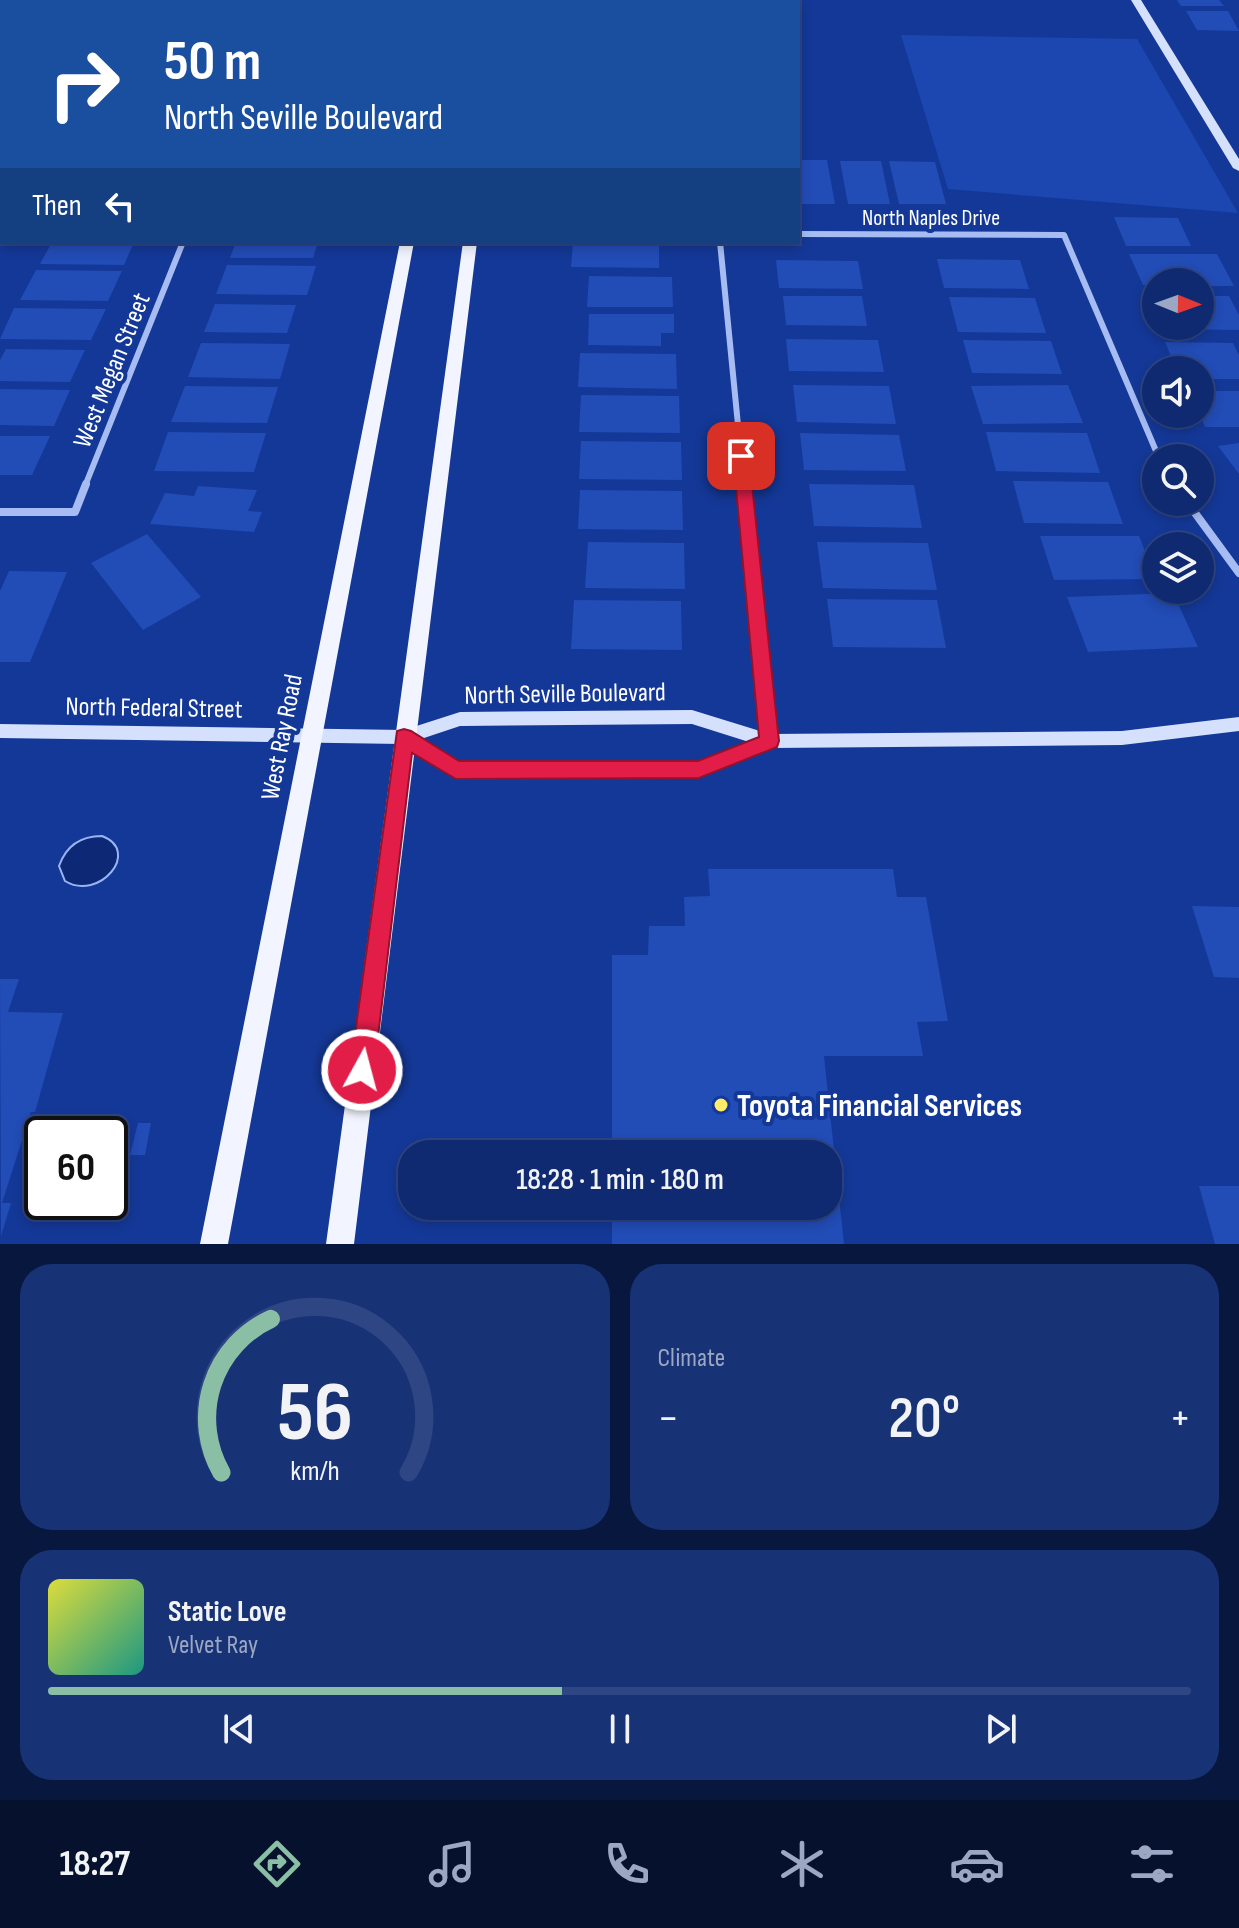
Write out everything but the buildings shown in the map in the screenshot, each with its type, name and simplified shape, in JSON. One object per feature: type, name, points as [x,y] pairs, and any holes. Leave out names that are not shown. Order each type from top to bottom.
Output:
[{"type":"main road","name":"West Ray Road","points":[[214,1244],[407,244]]},
{"type":"main road","points":[[340,1244],[470,244]]},
{"type":"street","points":[[1136,0],[1239,168]]},
{"type":"street","name":"North Naples Drive","points":[[800,234],[1064,235],[1153,444]]},
{"type":"street","name":"West Megan Street","points":[[0,512],[75,512],[182,244]]},
{"type":"street","points":[[720,244],[770,741]]},
{"type":"street","points":[[1197,516],[1239,573]]},
{"type":"street","name":"North Seville Boulevard","points":[[404,737],[460,719],[692,717],[770,741],[1122,738],[1239,724]]},
{"type":"street","name":"North Federal Street","points":[[0,731],[404,737]]},
{"type":"street","name":"North Seville Boulevard","points":[[404,737],[456,770],[699,770],[770,741]]},
{"type":"shaded area","points":[[901,35],[1137,39],[1238,213],[948,189]]},
{"type":"shaded area","points":[[102,836],[113,843],[118,852],[111,872],[91,885],[78,886],[65,881],[59,866],[70,848],[81,840]]},
{"type":"place","name":"Toyota Financial Services","points":[[721,1105]]},
{"type":"route","points":[[362,1070],[404,737],[456,770],[699,770],[770,741],[741,456]]}]
